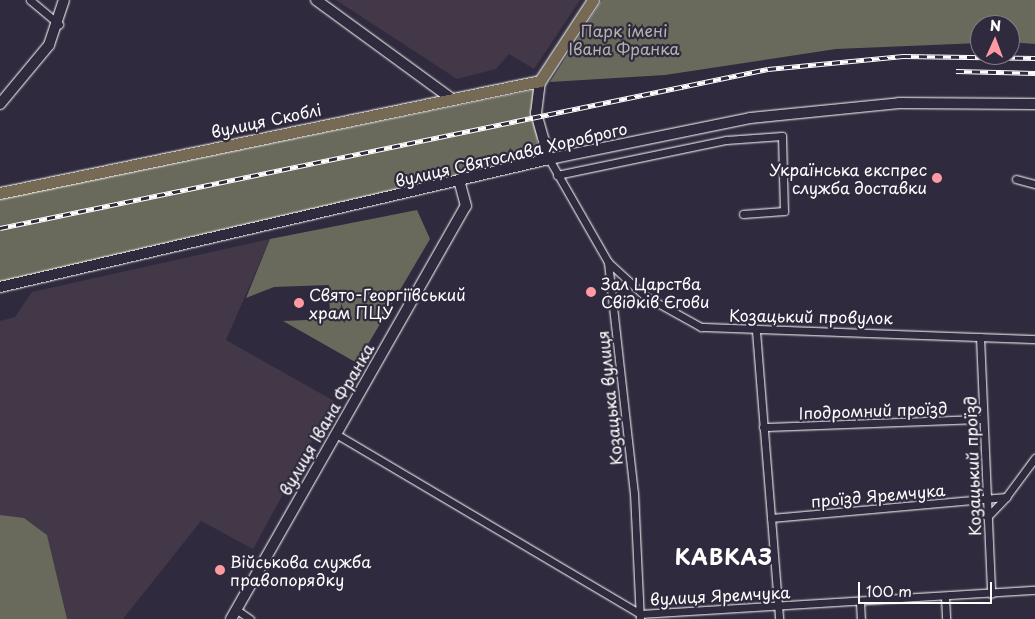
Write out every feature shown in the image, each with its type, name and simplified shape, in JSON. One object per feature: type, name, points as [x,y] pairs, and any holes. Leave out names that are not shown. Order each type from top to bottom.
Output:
[{"type":"main road","points":[[0,104],[44,51],[59,24],[64,0]]},
{"type":"main road","points":[[316,0],[449,97]]},
{"type":"main road","points":[[549,159],[536,113],[540,81],[593,0]]},
{"type":"main road","name":"вулиця Скоблі","points":[[0,193],[449,97],[540,81]]},
{"type":"main road","name":"вулиця Святослава Хороброго","points":[[0,288],[549,159],[814,108],[899,103],[1035,104]]},
{"type":"main road","name":"вулиця Івана Франка","points":[[234,614],[466,206],[459,180]]},
{"type":"street","points":[[30,0],[59,24]]},
{"type":"street","points":[[557,175],[726,140],[782,136],[784,211],[743,214]]},
{"type":"street","name":"Козацька вулиця","points":[[549,159],[608,262],[634,493],[640,616]]},
{"type":"street","points":[[1016,179],[1035,184]]},
{"type":"street","name":"Козацький провулок","points":[[608,262],[645,296],[676,317],[701,327],[756,331],[871,330],[1035,339]]},
{"type":"street","points":[[756,331],[779,619]]},
{"type":"street","name":"Козацький проїзд","points":[[980,337],[991,594]]},
{"type":"street","name":"Іподромний проїзд","points":[[763,427],[983,419]]},
{"type":"street","name":"вулиця Яремчука","points":[[336,434],[640,616],[1035,590]]},
{"type":"street","points":[[988,517],[1035,458]]},
{"type":"street","name":"проїзд Яремчука","points":[[771,518],[1006,496]]},
{"type":"street","points":[[944,597],[946,619]]},
{"type":"street","points":[[860,602],[862,619]]},
{"type":"street","points":[[234,614],[250,619]]},
{"type":"shaded area","points":[[336,0],[580,0],[534,69],[509,54],[496,69],[457,79]]},
{"type":"shaded area","points":[[270,239],[226,340],[334,401],[253,549],[201,521],[123,619],[0,619],[0,321],[15,317],[32,292]]},
{"type":"green space","name":"Парк імені Івана Франка","points":[[602,0],[1035,0],[1035,44],[1020,43],[1020,15],[970,15],[970,43],[836,49],[665,75],[550,82]]},
{"type":"green space","points":[[538,89],[537,141],[543,157],[0,284],[0,199]]},
{"type":"green space","points":[[417,210],[430,239],[357,363],[283,321],[330,319],[329,285],[274,287],[246,298],[270,239]]},
{"type":"green space","points":[[0,515],[24,518],[47,535],[67,619],[0,619]]},
{"type":"railway","points":[[0,228],[768,69],[903,56],[1035,58]]},
{"type":"railway","points":[[956,71],[1035,73]]},
{"type":"place","name":"Українська експрес служба доставки","points":[[937,178]]},
{"type":"place","name":"Зал Царства Свідків Єгови","points":[[591,292]]},
{"type":"place","name":"Свято-Георгіївський храм ПЦУ","points":[[299,303]]},
{"type":"place","name":"Військова служба правопорядку","points":[[220,570]]},
{"type":"district","name":"КАВКАЗ","points":[[724,556]]}]
